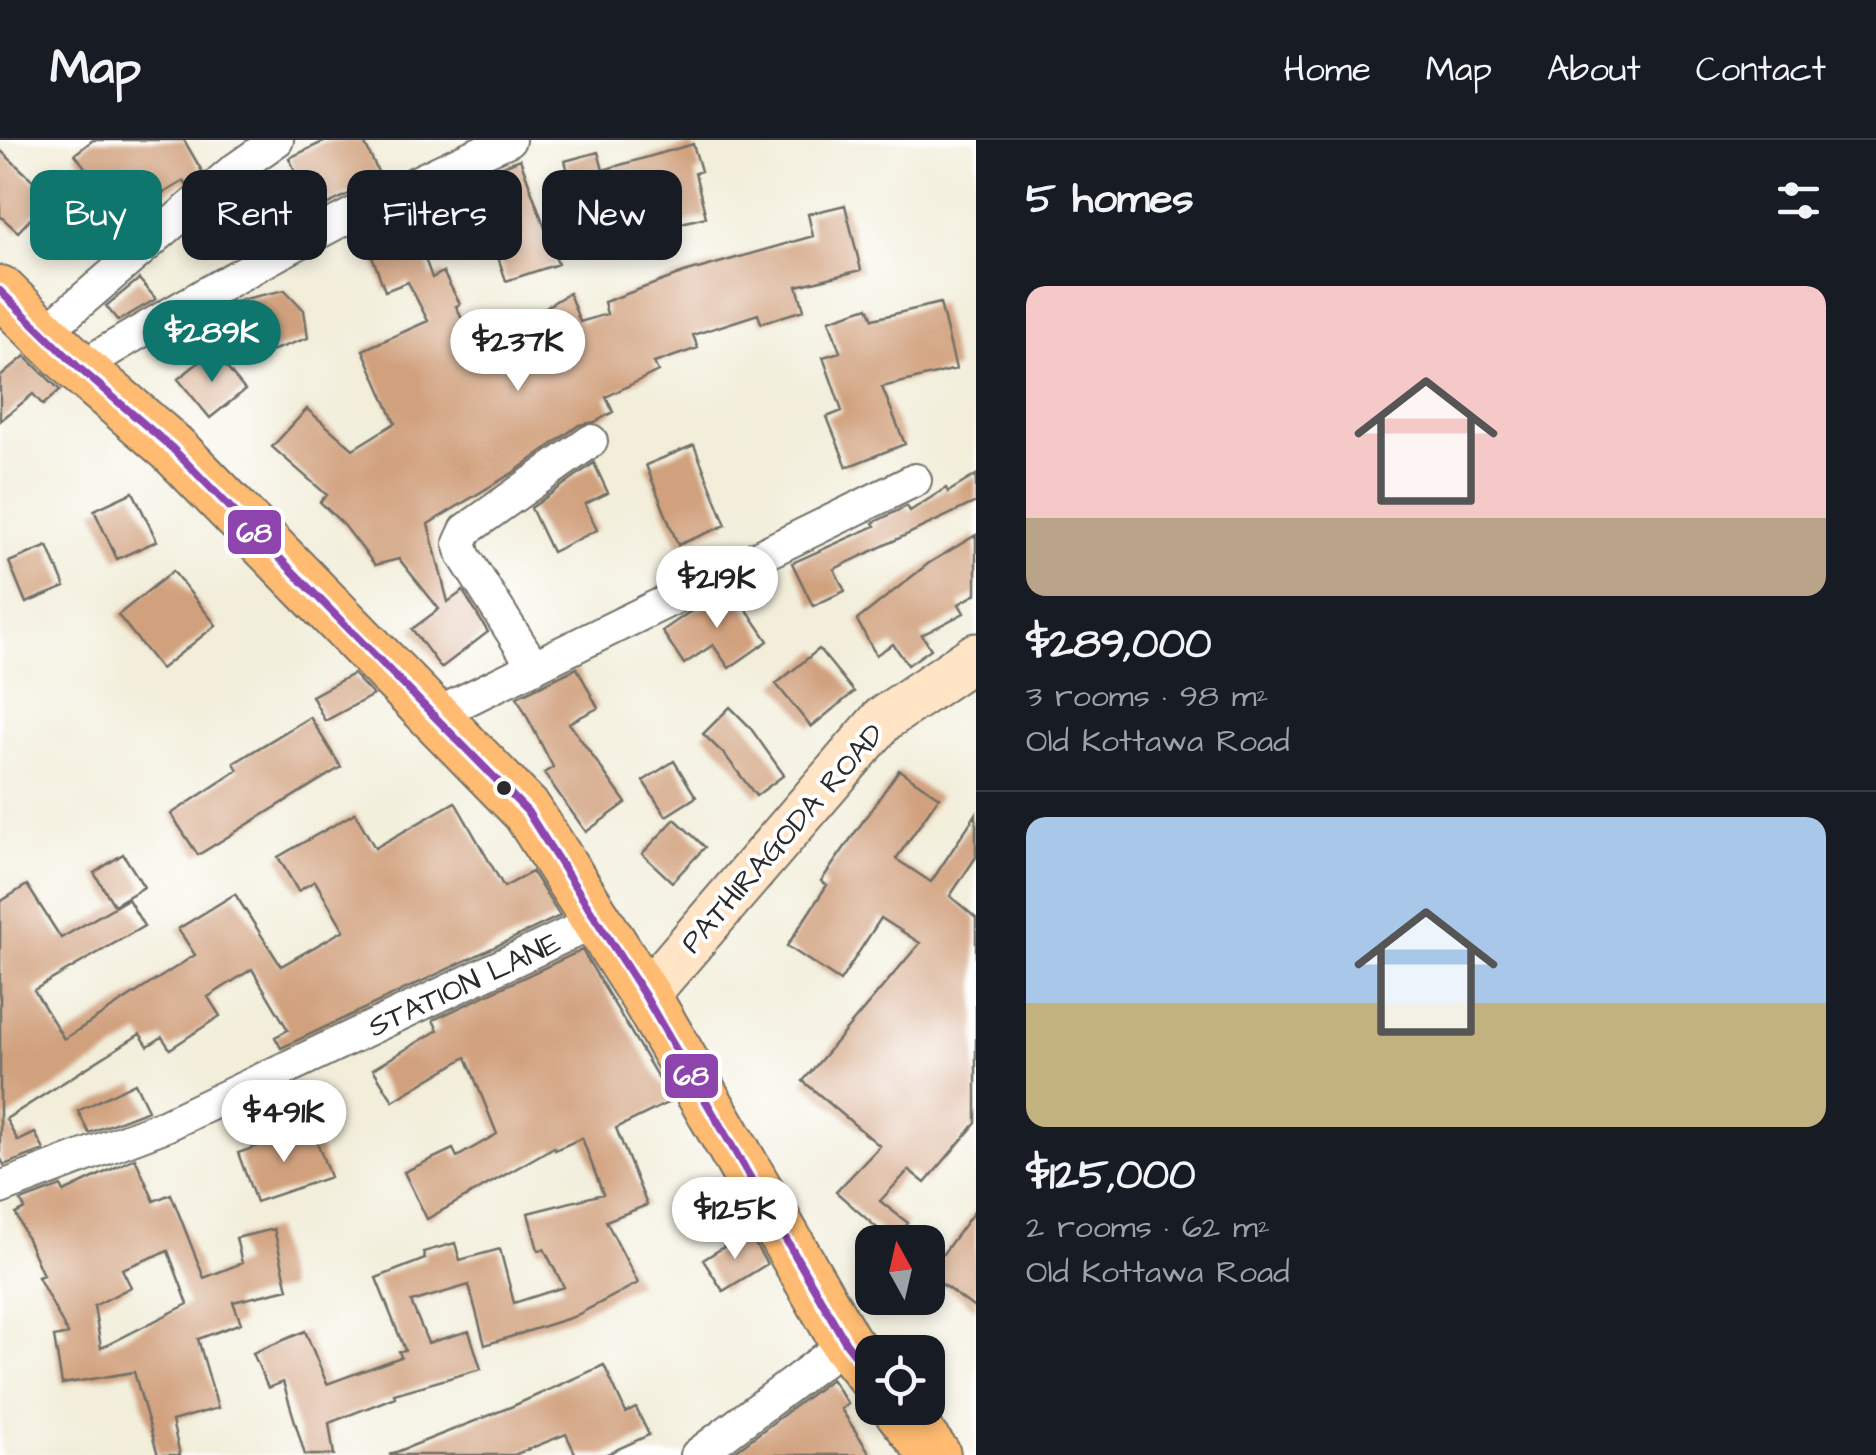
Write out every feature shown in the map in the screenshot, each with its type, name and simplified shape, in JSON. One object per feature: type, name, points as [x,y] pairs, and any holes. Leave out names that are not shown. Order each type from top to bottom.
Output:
[{"type":"main road","points":[[16,313],[172,448],[528,811],[646,996],[855,1351]]},
{"type":"main road","points":[[911,1425],[935,1455]]},
{"type":"street","points":[[16,313],[277,140]]},
{"type":"street","points":[[79,368],[226,280],[439,170],[509,140]]},
{"type":"street","points":[[534,667],[464,556],[460,543],[466,530],[591,441]]},
{"type":"street","points":[[435,716],[915,480]]},
{"type":"street","name":"PATHIRAGODA ROAD","points":[[646,996],[883,719],[976,656]]},
{"type":"street","name":"STATION LANE","points":[[0,1188],[166,1124],[598,920]]},
{"type":"street","points":[[697,1455],[855,1363]]},
{"type":"building","points":[[93,140],[184,140],[201,170],[182,170],[182,182],[162,194],[162,170],[87,170],[75,154]]},
{"type":"building","points":[[327,140],[363,140],[377,170],[347,170],[347,195],[327,205],[327,170],[295,170],[289,158]]},
{"type":"building","points":[[693,144],[701,171],[695,173],[706,217],[682,223],[682,170],[603,170]]},
{"type":"building","points":[[0,150],[30,178],[30,219],[18,232],[0,216]]},
{"type":"building","points":[[598,152],[603,170],[568,170],[565,161]]},
{"type":"building","points":[[520,159],[542,220],[542,260],[557,260],[558,264],[506,281],[499,260],[522,260],[522,170],[494,170]]},
{"type":"building","points":[[845,205],[861,270],[797,286],[804,310],[761,323],[758,314],[693,335],[698,348],[654,363],[658,371],[606,397],[613,412],[579,425],[514,472],[428,524],[448,602],[463,591],[488,632],[441,668],[412,629],[439,609],[399,559],[375,565],[320,502],[327,495],[272,447],[307,409],[353,449],[395,423],[363,350],[428,321],[408,282],[385,291],[374,260],[425,260],[432,278],[443,272],[483,365],[532,337],[523,321],[569,293],[580,322],[607,314],[604,302],[684,273],[813,236],[808,214]]},
{"type":"building","points":[[139,279],[156,299],[118,321],[106,306]]},
{"type":"building","points":[[285,290],[304,310],[308,338],[271,351],[231,302]]},
{"type":"building","points":[[940,303],[956,369],[882,387],[905,444],[847,467],[827,417],[842,411],[823,357],[840,352],[829,320],[868,307],[873,319]]},
{"type":"building","points":[[213,351],[245,390],[210,418],[178,379]]},
{"type":"building","points":[[25,356],[60,390],[43,405],[33,394],[0,421],[0,377]]},
{"type":"building","points":[[694,445],[726,525],[678,545],[646,465]]},
{"type":"building","points":[[594,463],[608,493],[585,504],[597,530],[552,552],[531,508]]},
{"type":"building","points":[[976,475],[976,502],[834,569],[845,591],[813,606],[792,563],[875,526],[873,523],[907,506],[910,511]]},
{"type":"building","points":[[133,492],[157,541],[117,559],[94,510]]},
{"type":"building","points":[[976,535],[976,594],[959,604],[964,613],[922,635],[931,649],[908,665],[893,644],[876,655],[857,620],[929,563]]},
{"type":"building","points":[[48,546],[65,587],[26,603],[9,562]]},
{"type":"building","points":[[173,571],[216,625],[161,669],[118,615]]},
{"type":"building","points":[[734,591],[768,641],[729,668],[713,645],[684,664],[662,631],[688,613]]},
{"type":"building","points":[[819,649],[854,692],[811,727],[776,684]]},
{"type":"building","points":[[577,668],[598,708],[569,723],[626,803],[586,832],[544,773],[553,767],[517,697]]},
{"type":"building","points":[[353,674],[373,695],[325,721],[312,696]]},
{"type":"building","points":[[730,707],[749,726],[784,775],[756,796],[725,755],[703,734]]},
{"type":"building","points":[[310,717],[341,767],[198,855],[171,814],[238,770],[234,763]]},
{"type":"building","points":[[674,761],[696,797],[666,816],[643,781]]},
{"type":"building","points":[[899,770],[939,797],[896,859],[931,882],[976,814],[976,857],[950,896],[976,918],[976,1123],[925,1183],[909,1170],[880,1201],[906,1225],[874,1225],[836,1192],[880,1146],[803,1081],[920,943],[881,918],[840,981],[787,946],[827,885],[821,881]]},
{"type":"building","points":[[455,802],[504,887],[532,872],[560,916],[281,1048],[275,1037],[288,1030],[252,969],[208,997],[220,1016],[170,1049],[162,1037],[148,1046],[140,1034],[6,1119],[18,1141],[35,1133],[44,1150],[4,1165],[0,1157],[0,902],[27,885],[61,938],[128,899],[144,926],[34,990],[64,1039],[195,955],[178,929],[235,894],[281,966],[344,930],[315,881],[298,891],[278,857],[355,813],[375,848]]},
{"type":"building","points":[[675,819],[705,847],[672,882],[642,854]]},
{"type":"building","points":[[123,854],[144,887],[114,905],[94,873]]},
{"type":"building","points":[[582,950],[672,1101],[616,1128],[647,1205],[606,1221],[638,1283],[573,1317],[485,1345],[469,1285],[411,1302],[428,1343],[469,1331],[481,1369],[394,1394],[395,1397],[329,1423],[334,1455],[305,1455],[283,1382],[268,1388],[253,1353],[305,1331],[327,1384],[401,1357],[399,1351],[405,1350],[376,1278],[425,1259],[423,1252],[455,1243],[460,1260],[500,1249],[514,1303],[564,1287],[544,1249],[538,1250],[528,1213],[603,1194],[582,1138],[555,1150],[554,1147],[427,1219],[404,1172],[453,1149],[457,1157],[497,1134],[466,1057],[393,1101],[373,1069],[438,1030],[433,1020]]},
{"type":"building","points":[[135,1083],[148,1110],[89,1133],[78,1111]]},
{"type":"building","points":[[312,1128],[330,1177],[256,1202],[238,1153]]},
{"type":"building","points":[[135,1158],[154,1201],[171,1194],[204,1278],[242,1263],[236,1238],[274,1229],[288,1289],[233,1302],[241,1323],[198,1339],[218,1408],[172,1421],[180,1455],[158,1455],[134,1372],[62,1384],[54,1337],[68,1334],[38,1277],[43,1275],[16,1214],[25,1209],[21,1201],[61,1186],[64,1192]],"holes":[[[168,1251],[188,1304],[101,1348],[94,1306],[131,1287],[122,1269]]]},
{"type":"building","points":[[976,1209],[976,1309],[945,1286],[945,1251]]},
{"type":"building","points":[[748,1232],[767,1264],[723,1291],[703,1260]]},
{"type":"building","points":[[604,1365],[626,1413],[636,1408],[649,1435],[605,1455],[576,1455],[566,1434],[514,1455],[389,1455],[513,1406]]},
{"type":"building","points":[[831,1379],[848,1404],[841,1409],[871,1455],[730,1455]]},
{"type":"transit line","name":"68","points":[[0,291],[79,368],[172,448],[527,811],[645,996],[855,1354]]}]
